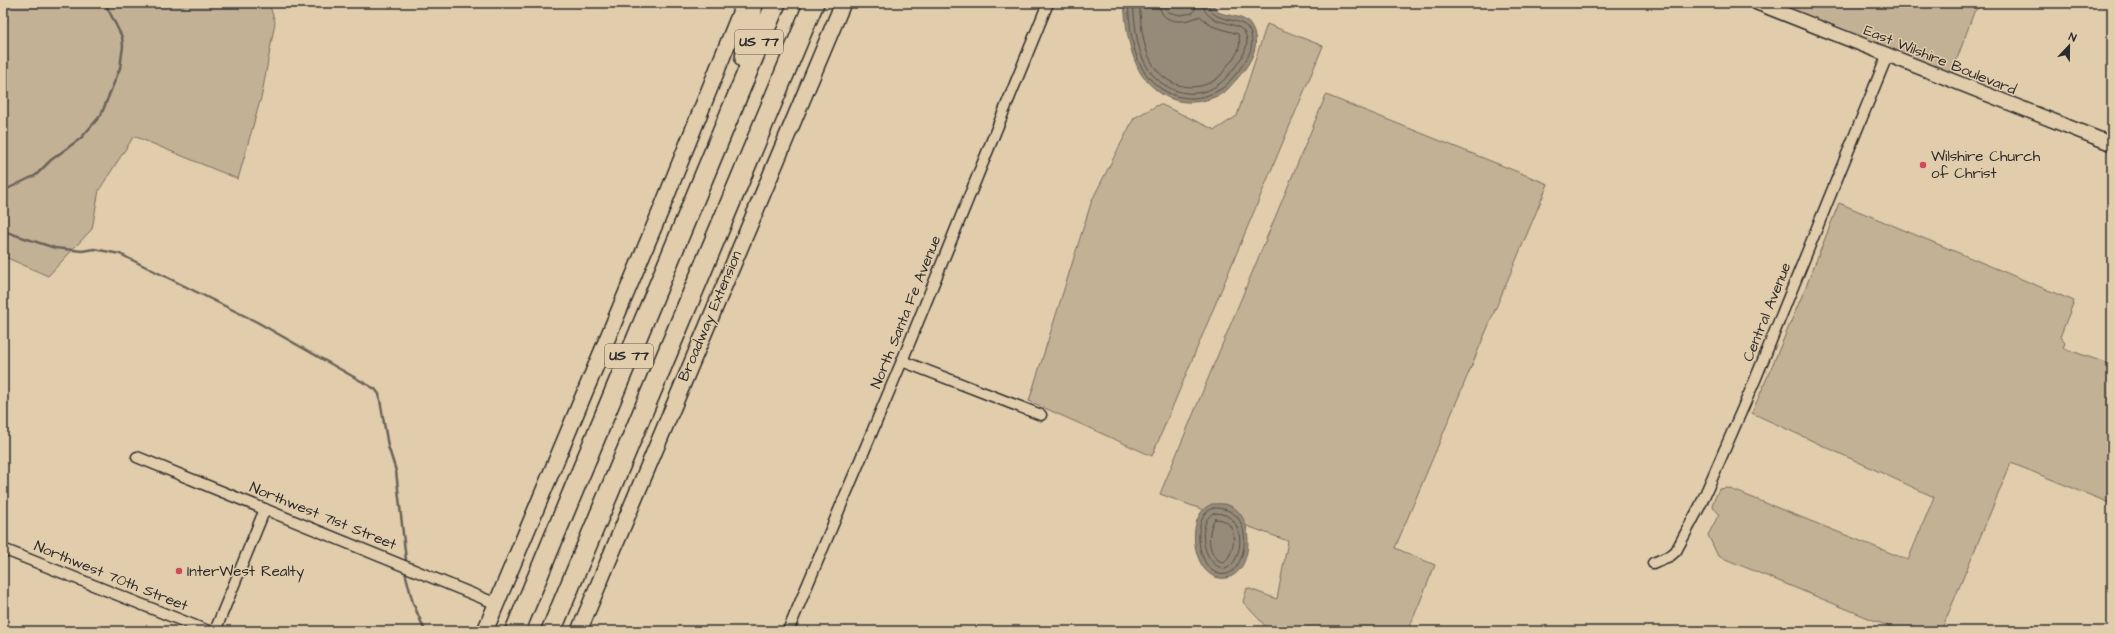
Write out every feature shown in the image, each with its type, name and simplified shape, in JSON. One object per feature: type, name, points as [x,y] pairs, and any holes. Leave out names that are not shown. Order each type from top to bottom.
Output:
[{"type":"highway","points":[[743,81],[753,3]]},
{"type":"highway","name":"US 77","points":[[515,631],[776,3]]},
{"type":"highway","name":"Broadway Extension","points":[[551,631],[814,3]]},
{"type":"highway","points":[[805,25],[822,3]]},
{"type":"main road","points":[[485,631],[655,225],[744,3]]},
{"type":"main road","name":"Broadway Extension","points":[[579,631],[734,257],[787,138],[843,3]]},
{"type":"street","name":"North Santa Fe Avenue","points":[[788,631],[902,361],[1048,3]]},
{"type":"street","name":"East Wilshire Boulevard","points":[[1757,3],[1887,56],[2112,144]]},
{"type":"street","name":"Central Avenue","points":[[1653,563],[1674,554],[1698,511],[1762,363],[1887,56]]},
{"type":"street","points":[[902,361],[1040,415]]},
{"type":"street","name":"Northwest 71st Street","points":[[137,457],[497,604]]},
{"type":"street","points":[[215,631],[265,509]]},
{"type":"street","name":"Northwest 70th Street","points":[[3,549],[208,631]]},
{"type":"shaded area","points":[[3,3],[269,3],[275,22],[262,94],[238,179],[134,136],[99,190],[92,229],[48,276],[3,256]]},
{"type":"shaded area","points":[[1772,3],[1983,3],[1974,12],[1952,73],[1889,51]]},
{"type":"shaded area","points":[[1267,24],[1323,46],[1152,456],[1029,401],[1092,200],[1134,118],[1160,104],[1215,130],[1237,116]]},
{"type":"shaded area","points":[[1326,95],[1548,184],[1395,548],[1435,565],[1408,631],[1270,631],[1243,602],[1247,588],[1277,599],[1288,541],[1160,494]]},
{"type":"shaded area","points":[[1839,203],[2074,301],[2060,337],[2065,343],[2063,348],[2112,365],[2112,504],[2011,463],[1941,631],[1900,631],[1718,556],[1708,535],[1719,514],[1712,505],[1719,489],[1728,488],[1908,560],[1934,497],[1752,413],[1807,284]]},
{"type":"water","points":[[1124,3],[1172,3],[1180,6],[1188,5],[1189,3],[1212,3],[1218,12],[1241,18],[1248,22],[1251,26],[1256,41],[1250,62],[1228,89],[1214,97],[1196,102],[1177,101],[1169,98],[1149,83],[1142,76],[1138,68],[1130,44]]},
{"type":"water","points":[[1212,504],[1226,504],[1237,510],[1243,519],[1247,531],[1248,543],[1242,566],[1235,574],[1226,578],[1215,577],[1206,570],[1199,560],[1195,547],[1197,521],[1203,511]]},
{"type":"waterway","points":[[3,191],[36,175],[51,160],[81,138],[101,115],[120,68],[123,46],[122,37],[105,3]]},
{"type":"waterway","points":[[3,231],[55,248],[82,251],[94,249],[120,254],[257,322],[375,389],[379,394],[388,446],[396,471],[406,560]]},
{"type":"waterway","points":[[405,572],[413,603],[425,631]]},
{"type":"place","name":"Wilshire Church of Christ","points":[[1923,165]]},
{"type":"place","name":"InterWest Realty","points":[[179,571]]}]
